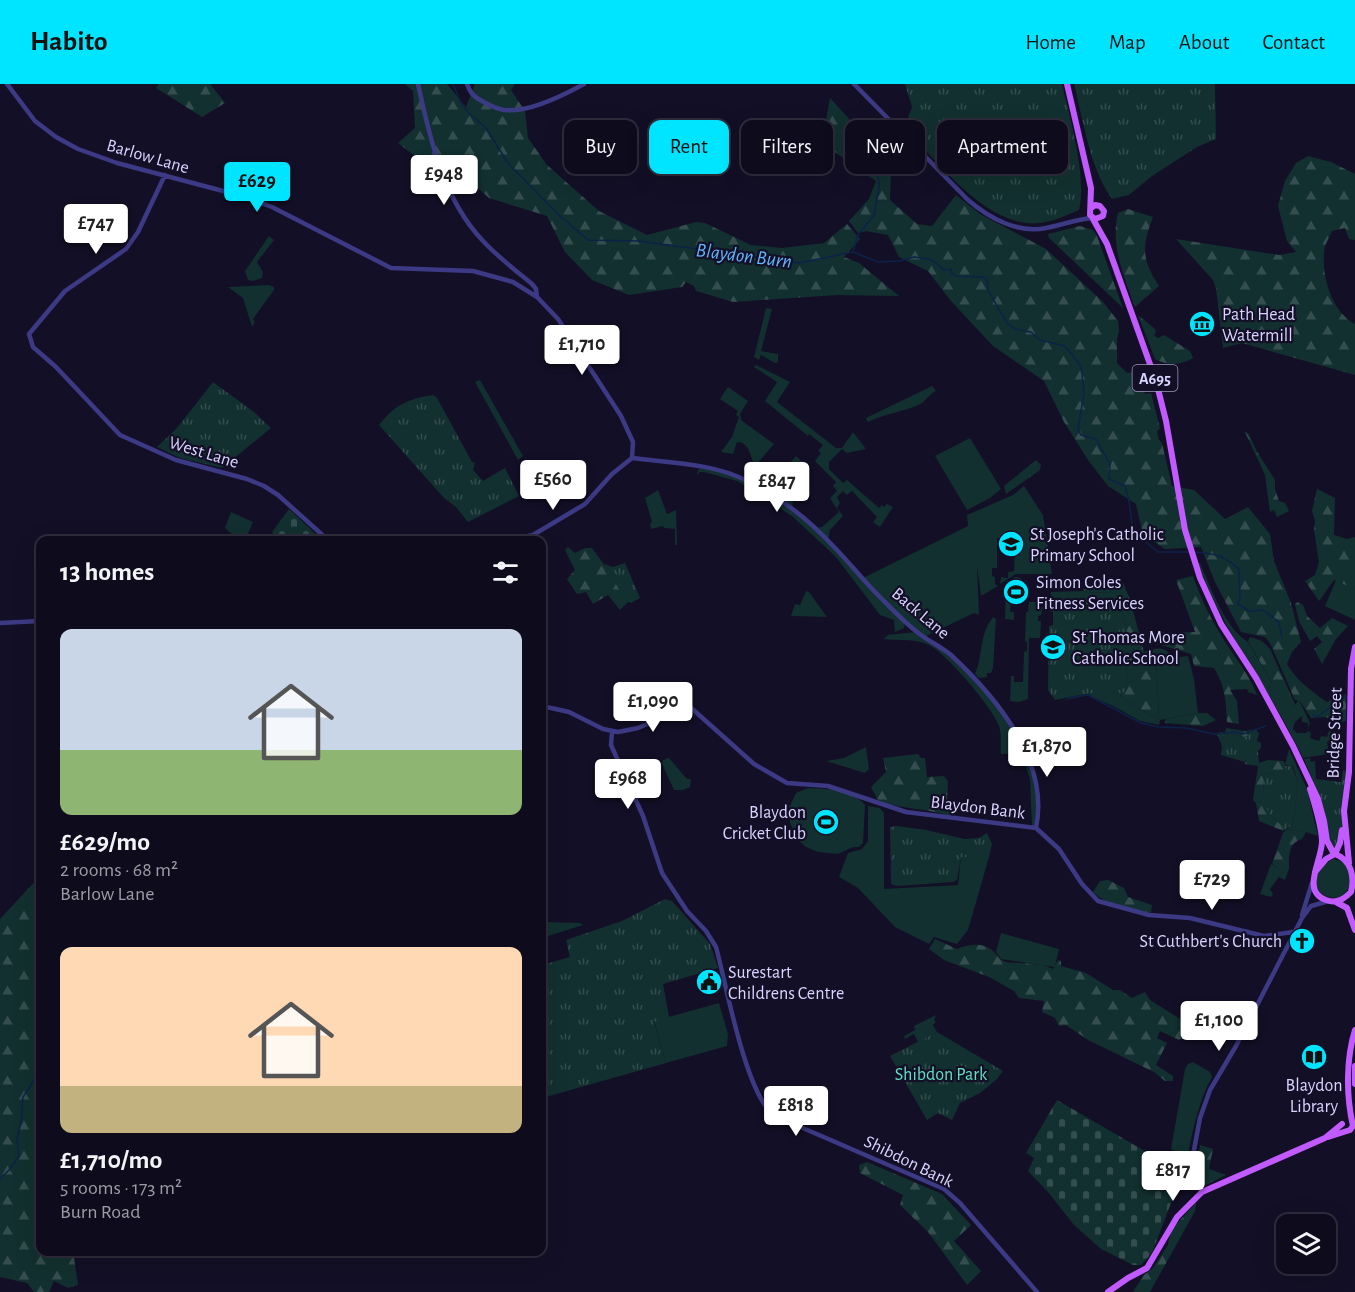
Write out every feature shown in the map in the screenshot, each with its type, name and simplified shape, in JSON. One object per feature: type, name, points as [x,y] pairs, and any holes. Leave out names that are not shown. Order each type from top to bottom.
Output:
[{"type":"main road","name":"A695","points":[[1067,84],[1091,188],[1104,211],[1107,244]]},
{"type":"main road","name":"A695","points":[[1091,188],[1090,214],[1107,244],[1159,390],[1182,517],[1200,579],[1221,624],[1271,704],[1307,776],[1322,812],[1329,846],[1335,854]]},
{"type":"main road","points":[[1090,209],[1095,205],[1100,205]]},
{"type":"main road","points":[[1093,219],[1103,216]]},
{"type":"main road","name":"Bridge Street","points":[[1335,854],[1340,843],[1344,820],[1350,754],[1354,651]]},
{"type":"main road","name":"A695","points":[[1307,776],[1322,836],[1322,846],[1315,872]]},
{"type":"main road","name":"Bridge Street","points":[[1344,820],[1349,864]]},
{"type":"main road","points":[[1333,902],[1346,897],[1351,892],[1354,879],[1346,859],[1335,854],[1326,859],[1315,872],[1313,881],[1317,893],[1333,902],[1347,908],[1355,930]]},
{"type":"main road","points":[[1352,874],[1355,882]]},
{"type":"main road","points":[[1352,1126],[1349,1064],[1355,1031]]},
{"type":"main road","points":[[1355,1066],[1355,1084]]},
{"type":"main road","points":[[1343,1123],[1350,1105]]},
{"type":"main road","points":[[1324,1138],[1347,1120],[1352,1126]]},
{"type":"main road","points":[[1108,1292],[1147,1268],[1177,1217],[1202,1192],[1352,1126]]},
{"type":"street","name":"Barlow Lane","points":[[7,84],[35,121],[62,141],[78,149],[117,163],[243,196],[272,207],[391,268],[473,271],[513,282],[537,297]]},
{"type":"street","points":[[418,84],[436,154],[456,205],[482,240],[536,289],[537,297],[558,319],[621,416],[633,442],[632,458],[589,501],[528,536]]},
{"type":"street","points":[[468,84],[470,92],[476,97],[496,108],[508,111],[552,101],[584,84]]},
{"type":"street","points":[[854,84],[968,200],[984,213],[1012,225],[1034,230],[1079,219],[1093,219]]},
{"type":"street","name":"West Lane","points":[[165,175],[138,232],[126,249],[65,291],[29,334],[33,347],[56,367],[120,435],[176,460],[222,471],[264,486],[278,495],[324,536]]},
{"type":"street","points":[[1079,219],[1090,209]]},
{"type":"street","name":"Back Lane","points":[[632,458],[728,472],[762,489],[836,548],[861,579],[916,632],[948,653],[964,668],[1001,711],[1018,737],[1036,781],[1038,804],[1036,828]]},
{"type":"street","points":[[0,623],[36,621]]},
{"type":"street","name":"Blaydon Bank","points":[[612,732],[632,730],[688,706],[754,764],[787,783],[828,786],[906,812],[1036,828],[1059,849],[1082,884],[1098,901],[1153,916],[1190,918],[1264,936],[1293,932]]},
{"type":"street","points":[[546,707],[569,712],[612,732]]},
{"type":"street","name":"Shibdon Bank","points":[[612,732],[610,742],[640,808],[662,873],[687,911],[710,936],[716,947],[752,1078],[768,1111],[944,1189],[960,1203],[1037,1292]]},
{"type":"street","points":[[1302,918],[1313,881]]},
{"type":"street","points":[[1202,1192],[1192,1175],[1191,1166],[1203,1109],[1210,1090],[1236,1046],[1302,918],[1311,906],[1333,902]]},
{"type":"green space","points":[[159,84],[210,84],[225,103],[202,117],[156,88]]},
{"type":"green space","points":[[405,84],[447,84],[466,107],[475,84],[515,84],[511,90],[525,111],[528,138],[547,165],[599,211],[647,235],[696,222],[705,223],[751,245],[782,248],[824,243],[847,224],[860,239],[844,257],[859,263],[899,296],[837,295],[733,302],[696,291],[694,286],[686,282],[682,287],[629,295],[592,280],[565,252],[547,216],[489,198],[459,171],[434,171],[398,143],[415,128],[413,91]]},
{"type":"green space","points":[[905,84],[1062,84],[1079,165],[1081,197],[1079,210],[1055,220],[1039,223],[1019,222],[1000,215],[982,204],[948,174],[1068,174],[1068,120],[937,120],[937,162],[925,150],[925,120],[907,120],[912,107]]},
{"type":"green space","points":[[1074,84],[1215,84],[1216,139],[1197,147],[1152,176],[1129,195],[1112,199],[1093,158]]},
{"type":"green space","points":[[830,98],[850,120],[845,120],[845,159],[833,151],[833,120],[826,120]]},
{"type":"green space","points":[[1308,156],[1331,162],[1355,174],[1355,240],[1349,239],[1345,228],[1332,231],[1325,248],[1324,263],[1327,283],[1335,303],[1347,319],[1355,324],[1355,375],[1242,343],[1223,348],[1216,288],[1213,280],[1176,239],[1279,255],[1296,252],[1287,241],[1278,206],[1285,181],[1296,163]]},
{"type":"green space","points":[[866,174],[891,174],[890,200],[917,224],[932,226],[956,195],[980,214],[1046,249],[1103,302],[1118,321],[1117,363],[1127,373],[1145,370],[1148,383],[1143,385],[1145,394],[1151,393],[1160,428],[1157,432],[1162,443],[1172,486],[1194,490],[1225,519],[1248,507],[1270,534],[1274,561],[1291,603],[1301,642],[1292,652],[1287,664],[1310,690],[1327,702],[1346,694],[1346,721],[1325,717],[1311,718],[1300,701],[1295,700],[1270,643],[1265,637],[1241,632],[1215,582],[1201,547],[1165,549],[1143,535],[1136,504],[1108,486],[1088,460],[1064,422],[1044,381],[993,346],[951,301],[928,271],[899,257],[888,235],[866,231],[858,233],[849,221],[869,199],[876,181]]},
{"type":"green space","points":[[1128,209],[1153,217],[1145,252],[1149,268],[1159,286],[1135,307],[1119,260],[1116,237],[1118,213]]},
{"type":"green space","points":[[1080,226],[1093,230],[1097,236],[1123,308],[1049,238],[1048,234]]},
{"type":"green space","points":[[269,236],[274,240],[257,262],[263,272],[262,278],[248,280],[245,271]]},
{"type":"green space","points":[[269,285],[274,287],[274,290],[253,319],[255,322],[252,327],[243,298],[228,287]]},
{"type":"green space","points":[[766,308],[772,309],[761,351],[778,354],[778,362],[775,363],[761,355],[759,360],[754,357]]},
{"type":"green space","points":[[1138,315],[1155,329],[1154,335],[1158,338],[1164,335],[1190,351],[1193,358],[1174,364],[1155,359]]},
{"type":"green space","points":[[756,365],[790,382],[777,402],[836,448],[842,448],[853,432],[866,449],[847,453],[842,449],[829,462],[829,469],[843,483],[847,480],[879,508],[887,504],[893,507],[880,527],[873,522],[877,517],[852,491],[847,495],[843,491],[837,497],[840,503],[837,508],[843,516],[830,530],[828,540],[861,579],[968,526],[967,515],[1013,495],[1024,486],[1043,515],[1052,574],[1016,574],[1000,584],[1001,577],[1008,578],[1008,572],[1014,571],[1015,543],[1009,542],[1009,538],[997,538],[997,568],[992,568],[992,576],[995,577],[995,584],[998,586],[981,596],[977,565],[979,615],[974,613],[924,637],[975,680],[1006,718],[1018,738],[1029,757],[1036,777],[1038,802],[1036,828],[1032,826],[1030,779],[1021,753],[1001,754],[1000,729],[995,718],[957,669],[929,645],[883,639],[888,635],[915,632],[905,622],[904,628],[895,632],[894,620],[880,615],[836,557],[792,516],[737,481],[704,472],[697,475],[698,470],[702,467],[728,473],[773,496],[779,489],[785,493],[797,480],[786,467],[796,456],[805,464],[798,471],[799,480],[803,484],[794,494],[792,510],[814,528],[822,527],[839,512],[830,498],[837,491],[833,486],[836,482],[815,461],[823,445],[809,434],[808,436],[765,401],[777,382],[754,367]]},
{"type":"green space","points":[[480,380],[523,456],[518,460],[475,382]]},
{"type":"green space","points":[[213,382],[254,412],[271,428],[222,468],[180,458],[157,447],[177,428]]},
{"type":"green space","points":[[932,386],[936,391],[922,403],[868,422],[866,418]]},
{"type":"green space","points":[[728,387],[748,401],[740,414],[741,420],[774,444],[756,468],[748,448],[742,443],[737,442],[733,454],[721,452],[732,437],[739,417],[736,415],[738,411],[720,399]]},
{"type":"green space","points":[[433,395],[437,398],[472,462],[475,463],[473,470],[483,481],[505,468],[519,496],[468,522],[379,425],[402,404]]},
{"type":"green space","points":[[1245,432],[1249,434],[1275,480],[1279,501],[1285,503],[1289,511],[1277,517],[1274,510],[1270,512],[1265,475]]},
{"type":"green space","points":[[970,438],[1001,489],[990,498],[967,510],[935,456]]},
{"type":"green space","points":[[1036,460],[1041,465],[1040,470],[1006,494],[1004,486]]},
{"type":"green space","points":[[1317,489],[1335,498],[1334,535],[1347,539],[1355,537],[1355,589],[1334,580],[1319,601],[1305,581],[1315,575],[1319,562],[1312,511]]},
{"type":"green space","points":[[658,490],[667,514],[676,510],[677,545],[675,545],[675,529],[663,526],[651,529],[652,522],[645,498]]},
{"type":"green space","points":[[289,509],[318,536],[275,536],[272,532]]},
{"type":"green space","points":[[231,512],[253,522],[247,536],[234,536],[225,528]]},
{"type":"green space","points":[[568,547],[575,553],[585,548],[592,548],[628,602],[620,610],[608,595],[593,604],[586,592],[577,594],[567,579],[575,570],[565,550]]},
{"type":"green space","points":[[625,563],[640,598],[631,603],[626,601],[604,564],[613,567]]},
{"type":"green space","points":[[1198,563],[1232,627],[1248,642],[1289,711],[1299,700],[1310,723],[1308,728],[1308,723],[1302,722],[1302,716],[1295,722],[1293,729],[1297,733],[1308,731],[1311,733],[1310,738],[1319,741],[1321,736],[1327,737],[1329,730],[1336,738],[1327,742],[1329,754],[1303,758],[1221,614]]},
{"type":"green space","points":[[1193,576],[1213,621],[1250,679],[1257,695],[1248,692],[1247,689],[1230,690],[1237,701],[1239,724],[1227,722],[1223,687],[1214,668],[1194,666],[1191,654],[1151,642],[1149,633],[1195,632],[1176,580]]},
{"type":"green space","points":[[1016,577],[1021,578],[1021,601],[1011,601],[1010,612],[1014,612],[1014,620],[1005,619],[1006,582]]},
{"type":"green space","points":[[1336,580],[1355,589],[1355,620],[1325,606]]},
{"type":"green space","points":[[1123,583],[1130,599],[1144,652],[1160,649],[1169,653],[1167,658],[1156,661],[1159,720],[1122,698],[1121,693],[1127,690],[1126,624],[1116,592],[1085,593],[1083,589]]},
{"type":"green space","points":[[806,591],[827,617],[791,616],[795,604],[800,605]]},
{"type":"green space","points":[[1084,591],[1085,593],[1116,592],[1126,624],[1127,691],[1090,693],[1055,700],[1048,690],[1049,626],[1053,625],[1053,612],[1050,611],[1051,592]]},
{"type":"green space","points":[[1029,602],[1036,602],[1036,607],[1043,607],[1041,615],[1038,616],[1038,621],[1041,621],[1040,638],[1029,638],[1028,699],[1019,702],[1010,701],[1011,676],[1014,676],[1014,682],[1023,682],[1024,652],[1027,651],[1026,612],[1028,612]]},
{"type":"green space","points":[[1298,602],[1303,605],[1307,616],[1320,628],[1332,618],[1348,626],[1336,639],[1322,664],[1314,649],[1322,642],[1317,636],[1310,641],[1299,621],[1295,604]]},
{"type":"green space","points":[[993,617],[996,619],[993,668],[991,673],[987,673],[987,677],[979,678],[975,674],[983,638]]},
{"type":"green space","points":[[1250,637],[1262,641],[1270,649],[1295,704],[1289,712],[1248,641]]},
{"type":"green space","points":[[1188,656],[1194,679],[1198,713],[1160,720],[1159,725],[1140,721],[1088,695],[1055,703],[1090,693],[1121,693],[1122,698],[1159,720],[1156,660]]},
{"type":"green space","points":[[1207,713],[1216,720],[1203,726],[1165,723],[1166,719]]},
{"type":"green space","points":[[1226,728],[1245,731],[1256,729],[1259,734],[1257,741],[1261,743],[1258,751],[1259,763],[1268,760],[1284,761],[1286,769],[1264,774],[1268,810],[1282,825],[1281,830],[1259,821],[1256,803],[1253,800],[1258,766],[1245,764],[1251,735],[1244,737],[1225,733]]},
{"type":"green space","points":[[1220,732],[1244,737],[1251,734],[1253,757],[1246,759],[1245,762],[1221,755],[1222,746],[1217,734]]},
{"type":"green space","points":[[866,747],[869,769],[865,773],[826,761],[844,758]]},
{"type":"green space","points":[[1289,749],[1307,789],[1318,836],[1287,829],[1293,824],[1298,783],[1293,766],[1285,765]]},
{"type":"green space","points":[[918,754],[921,758],[925,758],[927,777],[944,776],[948,781],[947,800],[951,809],[950,816],[878,800],[871,787],[886,772],[883,758]]},
{"type":"green space","points":[[669,758],[687,779],[691,779],[690,787],[674,790],[662,764],[663,760]]},
{"type":"green space","points":[[1310,758],[1311,762],[1315,761],[1316,779],[1341,782],[1343,770],[1349,771],[1340,843],[1335,855],[1329,850],[1324,809],[1304,759]]},
{"type":"green space","points":[[1285,766],[1292,766],[1298,783],[1293,824],[1283,831],[1281,830],[1282,825],[1271,815],[1265,803],[1264,774],[1276,773],[1286,769]]},
{"type":"green space","name":"Blaydon Cricket Club","points":[[808,788],[846,793],[865,805],[863,843],[859,847],[853,847],[838,854],[818,852],[806,847],[798,840],[790,823],[789,808],[796,793]]},
{"type":"green space","points":[[868,806],[880,808],[884,813],[884,889],[958,885],[961,857],[989,857],[968,930],[957,944],[934,937],[929,944],[895,927],[858,888],[839,877],[848,853],[862,849],[868,841]]},
{"type":"green space","points":[[897,826],[965,839],[979,838],[987,833],[992,844],[989,857],[961,857],[957,880],[953,882],[897,886],[891,884],[890,827]]},
{"type":"green space","points":[[1287,829],[1306,832],[1302,839],[1292,847],[1289,855],[1289,869],[1280,869],[1272,864],[1283,833]]},
{"type":"green space","points":[[1334,859],[1343,862],[1348,867],[1350,881],[1345,893],[1333,898],[1321,893],[1316,880],[1322,867]]},
{"type":"green space","points":[[1271,864],[1280,869],[1289,869],[1285,880],[1279,877],[1270,889],[1273,894],[1271,897],[1260,894]]},
{"type":"green space","points":[[36,880],[36,1256],[74,1256],[78,1285],[68,1288],[54,1281],[49,1292],[34,1292],[27,1283],[0,1277],[0,919]]},
{"type":"green space","points":[[1108,880],[1124,888],[1128,897],[1152,905],[1151,913],[1112,904],[1093,892],[1100,881]]},
{"type":"green space","points":[[665,899],[672,901],[710,944],[718,968],[663,984],[669,1017],[654,1022],[666,1063],[546,1097],[546,964],[570,957],[566,940],[622,921]]},
{"type":"green space","points":[[546,922],[583,925],[546,937]]},
{"type":"green space","points":[[1001,933],[1059,949],[1055,966],[1001,959],[996,952]]},
{"type":"green space","points":[[935,939],[957,949],[971,945],[985,946],[1000,959],[1008,962],[1041,964],[1053,969],[1058,960],[1061,961],[1061,966],[1086,973],[1113,990],[1120,990],[1132,998],[1145,992],[1150,1000],[1193,1027],[1195,1032],[1179,1040],[1160,1031],[1157,1038],[1167,1043],[1156,1065],[1173,1076],[1173,1081],[1165,1081],[1154,1072],[1088,1040],[1066,1025],[1059,1026],[1055,1018],[1042,1012],[1044,1001],[1019,998],[1014,991],[989,977],[944,960],[929,949]]},
{"type":"green space","points":[[719,1003],[728,1034],[727,1046],[666,1063],[654,1021]]},
{"type":"green space","points":[[936,1015],[934,1020],[936,1022],[933,1025],[937,1032],[918,1042],[914,1034],[905,1039],[904,1036],[915,1030],[914,1026]]},
{"type":"green space","name":"Shibdon Park","points":[[937,1032],[1003,1071],[980,1093],[960,1103],[952,1120],[938,1113],[927,1120],[890,1056]]},
{"type":"green space","points":[[1193,1062],[1210,1072],[1212,1077],[1200,1107],[1187,1159],[1171,1149],[1185,1069]]},
{"type":"green space","points":[[1057,1100],[1167,1164],[1157,1187],[1174,1195],[1152,1253],[1141,1265],[1133,1265],[1101,1249],[1074,1225],[1028,1171],[1034,1158],[1026,1153]]},
{"type":"green space","points":[[1200,1145],[1213,1149],[1209,1169],[1226,1175],[1206,1185],[1196,1171]]},
{"type":"green space","points":[[867,1162],[942,1194],[971,1225],[954,1241],[981,1271],[967,1285],[928,1232],[900,1205],[903,1195],[860,1173],[859,1165]]},
{"type":"green space","points":[[1196,1203],[1195,1211],[1150,1292],[1133,1292],[1168,1245],[1171,1230]]},
{"type":"waterway","name":"Blaydon Burn","points":[[453,84],[460,101],[468,112],[486,128],[508,163],[559,215],[588,240],[639,241],[799,263],[853,252],[878,262],[899,261],[914,257],[929,259],[944,270],[951,269],[952,274],[956,276],[987,279],[988,290],[1007,323],[1015,329],[1031,332],[1040,340],[1065,346],[1081,366],[1084,392],[1078,430],[1081,435],[1096,439],[1110,464],[1109,479],[1125,486],[1132,525],[1141,538],[1158,552],[1190,552]]},
{"type":"waterway","points":[[853,252],[858,235],[875,214],[879,188],[877,174]]},
{"type":"waterway","name":"Blaydon Burn","points":[[1194,552],[1219,556],[1239,569],[1238,604],[1249,611],[1263,610],[1279,622],[1282,638]]},
{"type":"waterway","points":[[1067,698],[1088,695],[1141,723],[1158,727],[1186,728],[1214,734],[1235,732],[1243,734],[1266,726]]},
{"type":"waterway","name":"Blaydon Burn","points":[[1313,715],[1317,717],[1347,697]]},
{"type":"waterway","points":[[0,1179],[19,1156],[17,1138],[23,1097],[36,1077]]},
{"type":"place","name":"Path Head Watermill","points":[[1202,324]]},
{"type":"place","name":"St Joseph's Catholic Primary School","points":[[1011,544]]},
{"type":"place","name":"Simon Coles Fitness Services","points":[[1016,592]]},
{"type":"place","name":"St Thomas More Catholic School","points":[[1053,647]]},
{"type":"place","name":"Blaydon Cricket Club","points":[[826,822]]},
{"type":"place","name":"St Cuthbert's Church","points":[[1302,941]]},
{"type":"place","name":"Surestart Childrens Centre","points":[[709,982]]},
{"type":"place","name":"Blaydon Library","points":[[1314,1057]]}]
